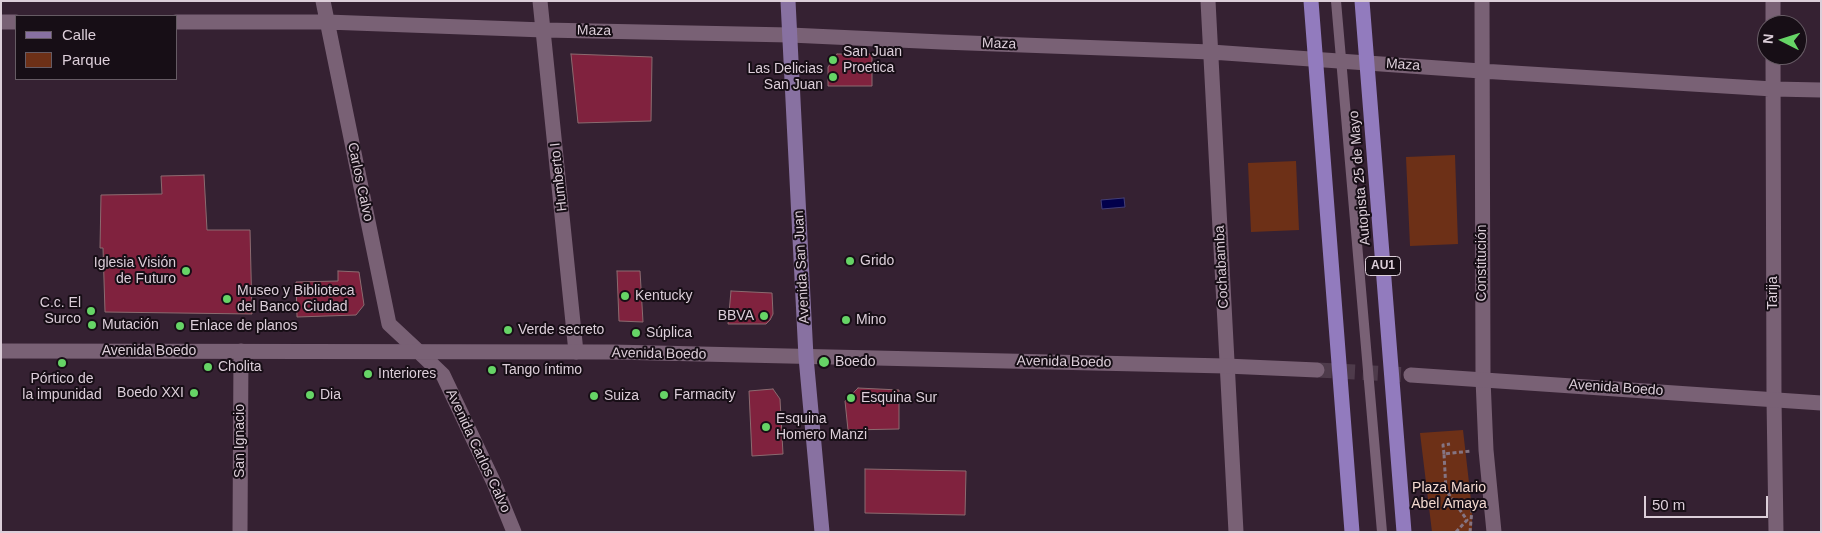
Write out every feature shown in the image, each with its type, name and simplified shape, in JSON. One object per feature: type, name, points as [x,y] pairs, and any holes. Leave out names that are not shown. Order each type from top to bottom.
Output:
[{"type":"highway","points":[[1311,1],[1352,532]]},
{"type":"highway","name":"Autopista 25 de Mayo","points":[[1362,1],[1404,532]]},
{"type":"main road","name":"Avenida San Juan","points":[[788,1],[806,357],[822,532]]},
{"type":"street","name":"Carlos Calvo","points":[[323,1],[389,324],[418,351]]},
{"type":"street","name":"Humberto I","points":[[540,1],[576,352]]},
{"type":"street","name":"Cochabamba","points":[[1208,1],[1236,532]]},
{"type":"street","name":"Constitución","points":[[1482,1],[1483,379],[1486,450],[1493,530]]},
{"type":"street","points":[[1773,1],[1773,15]]},
{"type":"street","points":[[1,22],[15,22]]},
{"type":"street","name":"Maza","points":[[178,22],[327,22],[544,30],[790,35],[1211,52],[1481,71],[1773,89],[1821,90]]},
{"type":"street","name":"Tarija","points":[[1773,65],[1776,532]]},
{"type":"street","name":"San Ignacio","points":[[240,532],[241,351]]},
{"type":"street","name":"Avenida Carlos Calvo","points":[[418,351],[444,375],[514,532]]},
{"type":"street","name":"Avenida Boedo","points":[[1,352],[576,352],[1226,366],[1317,370]]},
{"type":"street","name":"Avenida Boedo","points":[[1411,376],[1483,379],[1821,403]]},
{"type":"lane","points":[[1336,1],[1382,532]]},
{"type":"path","points":[[1450,444],[1444,445],[1446,490],[1468,520],[1456,532]]},
{"type":"path","points":[[1444,454],[1465,452]]},
{"type":"path","points":[[1470,532],[1472,509]]},
{"type":"green space","points":[[1455,155],[1458,244],[1410,246],[1406,157]]},
{"type":"green space","points":[[1296,161],[1299,230],[1251,232],[1248,163]]},
{"type":"green space","name":"Plaza Mario Abel Amaya","points":[[1463,430],[1472,509],[1472,532],[1432,532],[1420,433]]},
{"type":"shaded area","points":[[1124,198],[1125,207],[1102,209],[1101,200]]},
{"type":"building","points":[[571,54],[652,57],[651,121],[578,123]]},
{"type":"building","points":[[837,54],[872,54],[872,86],[828,86],[828,67]]},
{"type":"building","points":[[204,175],[207,230],[250,230],[252,314],[105,312],[103,248],[100,248],[101,195],[162,194],[161,176]]},
{"type":"building","points":[[338,271],[359,272],[364,305],[356,315],[297,317],[296,282],[338,281]]},
{"type":"building","points":[[617,271],[640,271],[643,322],[619,321]]},
{"type":"building","points":[[731,291],[772,293],[773,314],[770,320],[766,324],[728,324]]},
{"type":"building","points":[[858,388],[899,390],[899,429],[848,430],[845,401]]},
{"type":"building","name":"Esquina Homero Manzi","points":[[773,389],[780,399],[783,454],[752,456],[749,391]]},
{"type":"building","points":[[865,469],[966,471],[965,515],[865,513]]},
{"type":"tunnel","points":[[1317,370],[1411,375]]},
{"type":"place","name":"San Juan Proetica","points":[[833,60]]},
{"type":"place","name":"Las Delicias San Juan","points":[[833,77]]},
{"type":"place","name":"Grido","points":[[850,261]]},
{"type":"place","name":"Iglesia Visión de Futuro","points":[[186,271]]},
{"type":"place","name":"Kentucky","points":[[625,296]]},
{"type":"place","name":"Museo y Biblioteca del Banco Ciudad","points":[[227,299]]},
{"type":"place","name":"C.c. El Surco","points":[[91,311]]},
{"type":"place","name":"BBVA","points":[[764,316]]},
{"type":"place","name":"Mino","points":[[846,320]]},
{"type":"place","name":"Mutación","points":[[92,325]]},
{"type":"place","name":"Enlace de planos","points":[[180,326]]},
{"type":"place","name":"Verde secreto","points":[[508,330]]},
{"type":"place","name":"Súplica","points":[[636,333]]},
{"type":"place","name":"Boedo","points":[[824,362]]},
{"type":"place","name":"Pórtico de la impunidad","points":[[62,363]]},
{"type":"place","name":"Cholita","points":[[208,367]]},
{"type":"place","name":"Tango íntimo","points":[[492,370]]},
{"type":"place","name":"Interiores","points":[[368,374]]},
{"type":"place","name":"Boedo XXI","points":[[194,393]]},
{"type":"place","name":"Dia","points":[[310,395]]},
{"type":"place","name":"Farmacity","points":[[664,395]]},
{"type":"place","name":"Suiza","points":[[594,396]]},
{"type":"place","name":"Esquina Sur","points":[[851,398]]},
{"type":"place","name":"Esquina Homero Manzi","points":[[766,427]]}]
